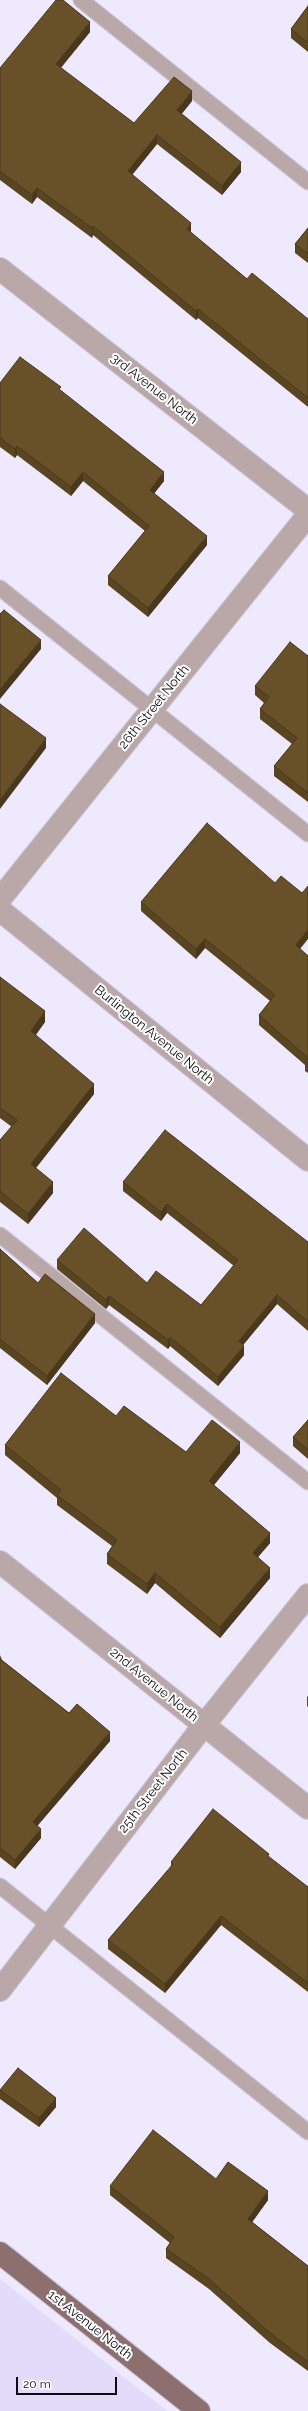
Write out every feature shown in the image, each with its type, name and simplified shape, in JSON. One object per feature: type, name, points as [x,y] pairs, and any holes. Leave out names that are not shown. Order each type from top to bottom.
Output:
[{"type":"main road","name":"1st Avenue North","points":[[0,2253],[199,2411]]},
{"type":"street","name":"3rd Avenue North","points":[[0,269],[308,510]]},
{"type":"street","name":"26th Street North","points":[[0,898],[308,515]]},
{"type":"street","name":"Burlington Avenue North","points":[[0,910],[308,1160]]},
{"type":"street","name":"2nd Avenue North","points":[[0,1562],[308,1808]]},
{"type":"street","name":"25th Street North","points":[[0,1990],[204,1725],[308,1595]]},
{"type":"lane","points":[[81,0],[308,182]]},
{"type":"lane","points":[[0,588],[308,834]]},
{"type":"lane","points":[[0,1235],[308,1482]]},
{"type":"lane","points":[[0,1886],[308,2132]]},
{"type":"shaded area","points":[[0,2279],[167,2411],[0,2411]]},
{"type":"building","points":[[56,0],[63,0],[90,22],[56,64],[134,123],[174,77],[192,91],[177,110],[241,162],[222,186],[157,135],[128,171],[191,223],[187,229],[247,279],[252,273],[308,319],[308,398],[198,309],[196,311],[93,226],[92,228],[37,188],[32,195],[0,171],[0,68]]},
{"type":"building","points":[[308,6],[308,43],[291,29]]},
{"type":"building","points":[[308,228],[308,254],[295,244]]},
{"type":"building","points":[[20,357],[61,387],[59,389],[164,472],[150,490],[207,536],[148,608],[108,576],[149,526],[83,472],[71,487],[17,446],[15,449],[0,438],[0,383]]},
{"type":"building","points":[[4,610],[41,640],[0,689],[0,614]]},
{"type":"building","points":[[290,642],[308,656],[308,793],[274,766],[297,738],[260,709],[269,697],[255,686]]},
{"type":"building","points":[[0,704],[46,738],[0,800]]},
{"type":"building","points":[[207,823],[275,883],[281,876],[302,893],[308,886],[308,929],[296,945],[308,956],[308,1058],[259,1015],[275,995],[205,939],[196,949],[141,902]]},
{"type":"building","points":[[0,977],[45,1011],[31,1031],[94,1084],[31,1164],[53,1182],[28,1214],[0,1191],[0,1140],[17,1120],[0,1108]]},
{"type":"building","points":[[165,1130],[308,1242],[308,1322],[277,1295],[239,1341],[244,1346],[218,1377],[170,1337],[168,1340],[109,1296],[106,1300],[57,1260],[84,1228],[147,1283],[156,1271],[201,1305],[238,1260],[167,1204],[161,1212],[123,1182]]},
{"type":"building","points":[[0,1249],[38,1283],[45,1274],[95,1314],[47,1376],[0,1339]]},
{"type":"building","points":[[61,1373],[116,1416],[124,1406],[186,1452],[212,1420],[240,1442],[209,1481],[270,1533],[253,1553],[270,1568],[220,1627],[155,1573],[147,1584],[107,1554],[117,1540],[57,1495],[61,1490],[5,1445]]},
{"type":"building","points":[[308,1420],[308,1450],[293,1437]]},
{"type":"building","points":[[0,1659],[69,1713],[77,1704],[110,1732],[33,1822],[41,1829],[15,1860],[0,1848]]},
{"type":"building","points":[[213,1809],[269,1854],[268,1856],[308,1887],[308,1983],[221,1916],[165,1984],[108,1940],[173,1864],[171,1862]]},
{"type":"building","points":[[18,2068],[56,2098],[39,2118],[0,2090]]},
{"type":"building","points":[[153,2130],[216,2179],[228,2162],[268,2191],[248,2219],[308,2266],[308,2362],[270,2333],[209,2279],[166,2249],[174,2237],[110,2186]]}]
